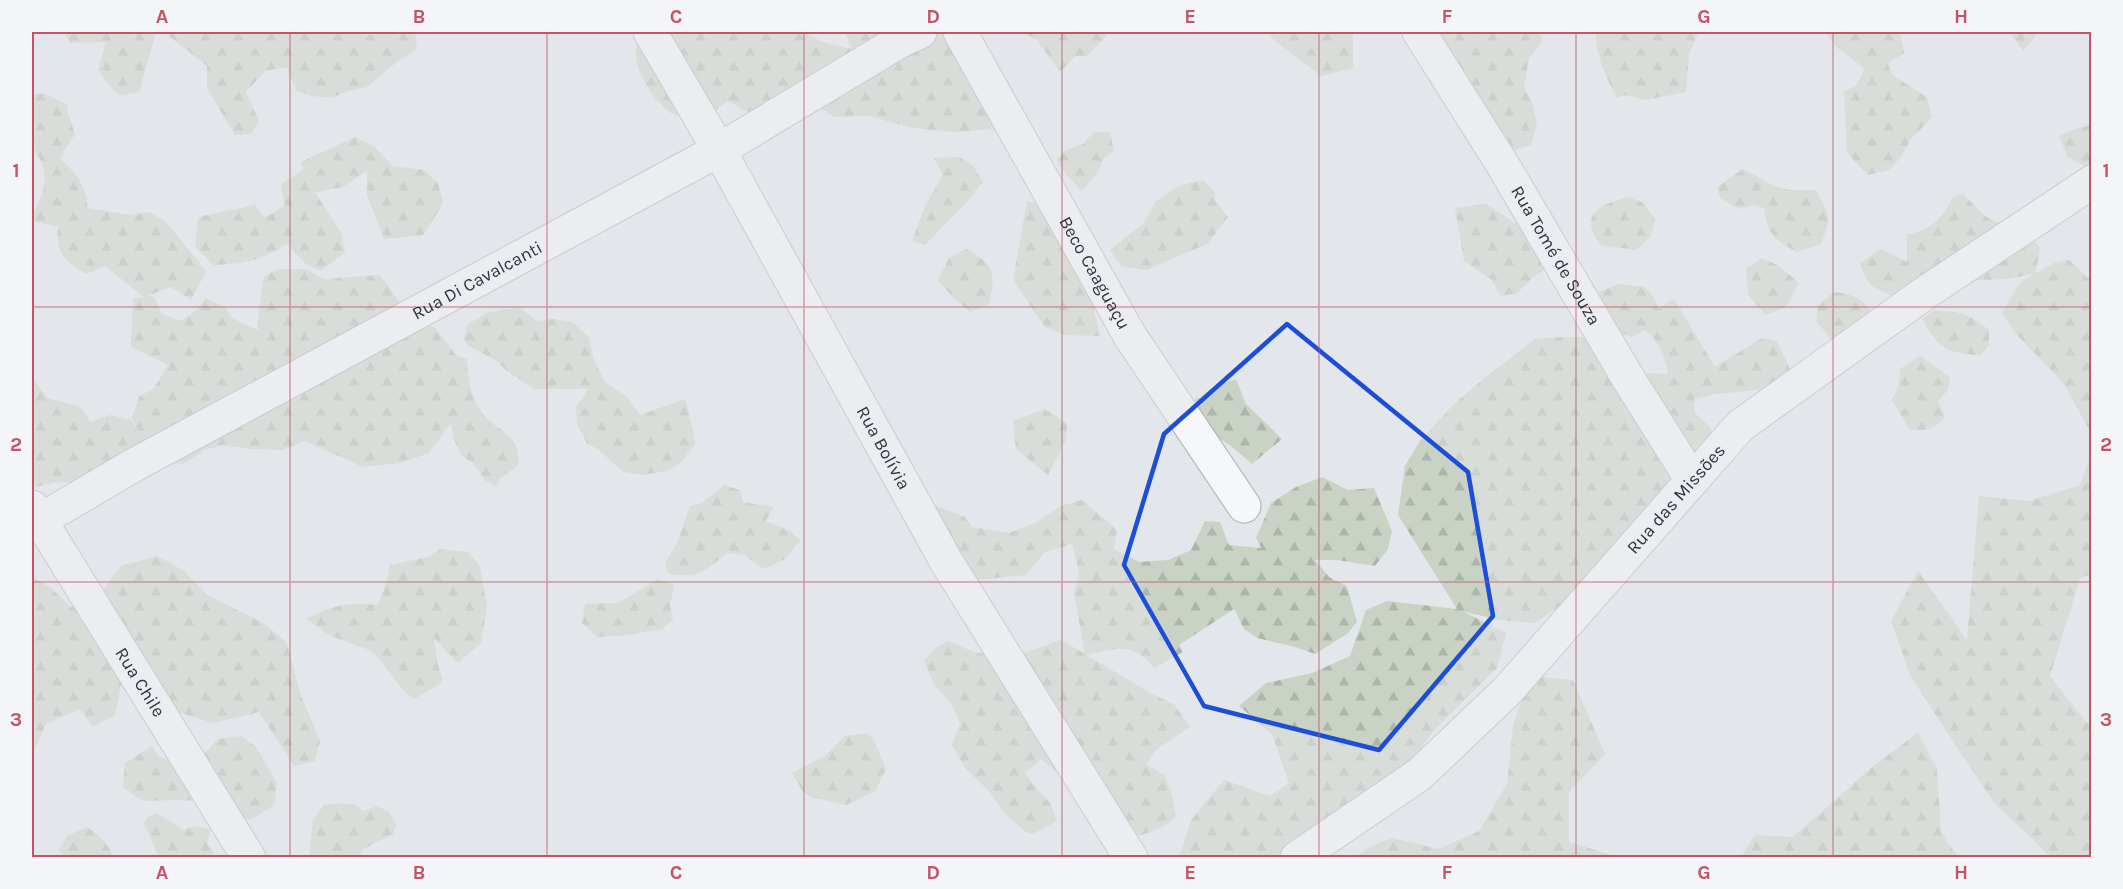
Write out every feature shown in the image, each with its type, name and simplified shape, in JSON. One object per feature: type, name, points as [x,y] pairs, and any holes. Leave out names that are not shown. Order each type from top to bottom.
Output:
[{"type":"street","name":"Rua Bolívia","points":[[650,32],[719,150],[946,561],[1131,858]]},
{"type":"street","name":"Rua Di Cavalcanti","points":[[34,517],[719,150],[900,41],[920,32]]},
{"type":"street","name":"Beco Caaguaçu","points":[[960,32],[1130,336],[1244,506]]},
{"type":"street","name":"Rua Tomé de Souza","points":[[1419,32],[1501,162],[1628,378],[1692,480]]},
{"type":"street","name":"Rua das Missões","points":[[1297,858],[1420,774],[1500,698],[1740,426],[1925,293],[2091,182]]},
{"type":"street","name":"Rua Chile","points":[[34,517],[96,608],[249,858]]},
{"type":"highlighted area","points":[[1287,324],[1468,472],[1493,616],[1379,750],[1204,706],[1124,565],[1164,434]]},
{"type":"green space","points":[[64,32],[150,32],[155,36],[139,92],[120,95],[113,90],[98,70],[106,42],[70,43]]},
{"type":"green space","points":[[164,32],[361,32],[364,35],[415,32],[417,49],[398,61],[367,87],[347,91],[332,98],[312,96],[296,91],[287,67],[265,71],[246,92],[259,121],[251,134],[235,135],[207,88],[207,66]]},
{"type":"green space","points":[[649,32],[803,32],[823,42],[852,49],[845,32],[973,32],[977,93],[995,129],[955,132],[913,128],[868,116],[834,117],[814,103],[764,121],[728,101],[703,119],[678,116],[664,108],[657,100],[639,70],[636,50],[639,41]]},
{"type":"green space","points":[[1020,32],[1108,32],[1087,56],[1076,56],[1060,72],[1036,39]]},
{"type":"green space","points":[[1267,32],[1353,32],[1353,68],[1321,76]]},
{"type":"green space","points":[[1423,32],[1541,32],[1542,42],[1529,58],[1524,87],[1532,103],[1537,123],[1531,145],[1515,150],[1492,127]]},
{"type":"green space","points":[[1596,32],[1699,32],[1689,54],[1686,92],[1646,100],[1624,95],[1617,98],[1599,57]]},
{"type":"green space","points":[[1828,32],[1900,33],[1904,53],[1888,63],[1891,74],[1927,97],[1932,117],[1911,139],[1900,158],[1889,170],[1868,175],[1847,153],[1844,92],[1856,85],[1865,69],[1836,46],[1827,35]]},
{"type":"green space","points":[[2010,32],[2039,32],[2023,51]]},
{"type":"green space","points":[[43,93],[68,105],[67,110],[75,134],[60,158],[79,180],[85,192],[88,208],[130,215],[149,212],[166,222],[206,271],[191,300],[171,287],[147,296],[154,297],[162,314],[181,321],[196,310],[206,298],[225,307],[232,318],[258,330],[264,276],[278,269],[306,269],[324,279],[380,275],[407,312],[435,328],[457,356],[467,359],[469,380],[475,401],[482,413],[512,440],[518,454],[518,465],[500,479],[496,487],[485,480],[473,463],[461,455],[453,437],[451,423],[429,453],[400,463],[363,467],[305,441],[283,450],[223,445],[204,450],[183,464],[155,461],[142,442],[127,469],[79,483],[56,482],[36,487],[32,485],[32,378],[48,398],[81,407],[90,422],[110,415],[131,420],[139,434],[132,417],[139,397],[154,388],[168,365],[131,347],[133,299],[144,297],[105,266],[86,274],[72,264],[60,249],[58,225],[36,222],[32,216],[43,190],[45,174],[39,157],[32,148],[32,95]]},
{"type":"green space","points":[[2091,125],[2091,166],[2088,168],[2068,157],[2059,136]]},
{"type":"green space","points":[[1094,132],[1110,132],[1114,151],[1104,158],[1098,172],[1082,191],[1065,173],[1057,160],[1066,150],[1083,144]]},
{"type":"green space","points":[[355,137],[375,147],[393,166],[424,170],[438,183],[443,204],[423,235],[384,239],[367,195],[367,171],[343,187],[315,192],[341,233],[345,253],[320,271],[305,263],[287,244],[268,255],[252,260],[213,265],[195,246],[198,217],[255,205],[264,218],[285,206],[281,184],[303,170],[301,162]]},
{"type":"green space","points":[[959,157],[973,166],[983,182],[925,245],[912,241],[925,206],[943,175],[934,158]]},
{"type":"green space","points":[[1743,169],[1777,187],[1816,190],[1828,216],[1821,244],[1797,252],[1773,236],[1767,225],[1764,208],[1754,205],[1739,209],[1720,198],[1717,187]]},
{"type":"green space","points":[[1203,180],[1215,192],[1214,199],[1228,217],[1207,244],[1146,270],[1121,266],[1110,250],[1144,223],[1156,201],[1181,185]]},
{"type":"green space","points":[[1962,193],[1983,214],[1995,222],[2025,224],[2040,248],[2036,273],[2054,263],[2069,260],[2091,281],[2091,433],[2064,384],[2017,335],[2002,313],[2020,283],[2033,274],[2007,279],[1977,280],[1961,268],[1902,299],[1880,291],[1866,279],[1860,263],[1881,249],[1907,262],[1907,235],[1923,230],[1935,222],[1953,197]]},
{"type":"green space","points":[[1628,197],[1642,202],[1655,219],[1651,236],[1636,250],[1601,245],[1591,226],[1595,213],[1608,204]]},
{"type":"green space","points":[[1027,201],[1052,207],[1102,297],[1093,306],[1100,336],[1065,335],[1045,327],[1013,280]]},
{"type":"green space","points":[[1486,204],[1515,223],[1534,227],[1554,263],[1531,279],[1517,293],[1500,296],[1492,280],[1464,261],[1455,208]]},
{"type":"green space","points":[[966,249],[988,265],[992,277],[989,304],[971,312],[938,281],[949,258]]},
{"type":"green space","points":[[1762,258],[1779,266],[1799,283],[1786,307],[1766,315],[1748,295],[1746,269]]},
{"type":"green space","points":[[1619,284],[1645,287],[1655,299],[1658,309],[1674,299],[1715,367],[1762,338],[1777,341],[1790,369],[1774,382],[1758,390],[1716,394],[1694,399],[1695,413],[1710,427],[1715,437],[1702,463],[1658,411],[1645,373],[1668,374],[1664,355],[1658,344],[1645,330],[1632,337],[1620,333],[1599,299],[1599,292]]},
{"type":"green space","points":[[1834,292],[1847,294],[1864,302],[1875,318],[1836,345],[1816,321],[1818,305]]},
{"type":"green space","points":[[519,307],[537,321],[553,319],[572,322],[588,336],[594,360],[605,382],[627,397],[640,415],[685,399],[695,444],[681,462],[667,471],[642,475],[623,472],[599,450],[587,443],[577,424],[576,408],[588,389],[534,389],[507,371],[497,361],[469,346],[464,339],[467,325],[486,313]]},
{"type":"green space","points":[[1934,310],[1958,313],[1975,320],[1989,330],[1989,345],[1981,355],[1960,353],[1945,348],[1933,337],[1922,319]]},
{"type":"green space","points":[[1600,337],[1677,464],[1670,494],[1560,606],[1535,623],[1499,620],[1462,611],[1506,633],[1497,668],[1435,729],[1400,777],[1292,857],[1179,858],[1191,820],[1224,780],[1270,796],[1289,783],[1272,734],[1239,706],[1266,683],[1312,673],[1350,656],[1366,610],[1387,601],[1457,609],[1398,515],[1405,466],[1420,441],[1456,402],[1488,375],[1535,339]]},
{"type":"green space","points":[[1920,356],[1950,377],[1948,390],[1938,401],[1945,416],[1934,427],[1920,430],[1909,429],[1892,400],[1899,385],[1900,369]]},
{"type":"green space","points":[[1236,379],[1246,404],[1282,439],[1252,464],[1231,446],[1208,431],[1189,404],[1215,386]]},
{"type":"green space","points":[[1045,409],[1067,424],[1066,440],[1048,475],[1016,449],[1013,421]]},
{"type":"green space","points":[[2091,454],[2091,574],[2080,578],[2050,676],[2086,722],[2091,725],[2091,857],[2049,857],[1995,804],[1950,737],[1910,675],[1891,621],[1918,571],[1967,640],[1979,496],[2030,501],[2080,485]]},
{"type":"green space","points":[[1322,477],[1348,490],[1374,488],[1392,531],[1388,549],[1375,566],[1337,560],[1315,560],[1329,577],[1347,586],[1357,622],[1347,634],[1315,654],[1257,638],[1244,629],[1234,609],[1179,645],[1183,652],[1154,668],[1146,659],[1131,650],[1115,649],[1086,655],[1154,695],[1174,704],[1190,727],[1156,750],[1146,764],[1164,775],[1171,792],[1176,816],[1146,834],[1125,839],[1074,774],[1059,774],[1041,759],[1025,773],[1050,803],[1057,821],[1033,834],[1026,832],[1005,814],[989,791],[965,768],[952,745],[960,723],[951,703],[935,686],[924,661],[934,649],[948,641],[974,652],[1009,658],[1061,640],[1085,654],[1074,594],[1079,572],[1072,544],[1045,552],[1026,575],[976,580],[947,561],[934,505],[965,517],[972,527],[1009,533],[1035,523],[1061,506],[1082,500],[1117,530],[1114,549],[1139,562],[1168,560],[1191,550],[1205,521],[1220,522],[1229,545],[1261,548],[1256,538],[1271,503],[1296,487]]},
{"type":"green space","points":[[724,485],[740,490],[743,502],[774,507],[766,521],[791,531],[800,541],[785,559],[764,569],[744,555],[727,553],[701,572],[688,575],[669,574],[665,563],[678,541],[690,506],[702,503]]},
{"type":"green space","points":[[440,549],[468,552],[480,567],[487,606],[481,643],[458,663],[433,637],[443,682],[414,699],[403,690],[377,656],[367,649],[331,636],[306,619],[340,606],[378,605],[390,565],[428,557]]},
{"type":"green space","points":[[158,556],[184,571],[207,595],[265,624],[287,643],[300,693],[320,741],[315,761],[294,766],[259,712],[213,723],[178,712],[149,694],[121,685],[115,715],[93,727],[80,709],[46,724],[32,755],[32,577],[51,588],[71,607],[93,604],[121,566]]},
{"type":"green space","points":[[658,579],[674,585],[670,605],[673,619],[663,629],[621,636],[597,637],[582,623],[585,604],[618,603]]},
{"type":"green space","points":[[1530,676],[1573,680],[1605,754],[1569,792],[1569,842],[1618,857],[1354,858],[1372,846],[1392,838],[1439,849],[1479,831],[1507,784],[1513,726]]},
{"type":"green space","points":[[867,733],[874,740],[886,769],[875,791],[846,805],[810,797],[802,790],[792,773],[825,756],[845,736]]},
{"type":"green space","points":[[1918,733],[1937,769],[1941,833],[1958,857],[1741,857],[1755,835],[1793,837],[1873,766]]},
{"type":"green space","points":[[241,736],[256,747],[277,783],[274,805],[251,820],[233,815],[215,802],[143,801],[123,788],[125,763],[152,746],[159,757],[192,767],[218,739]]},
{"type":"green space","points":[[336,803],[355,805],[364,811],[377,806],[389,812],[396,824],[393,834],[363,849],[358,857],[309,857],[313,820],[324,805]]},
{"type":"green space","points":[[157,813],[183,830],[195,826],[211,829],[207,843],[214,853],[211,857],[159,857],[144,824],[148,817]]},
{"type":"green space","points":[[87,827],[106,844],[113,857],[66,857],[59,850],[67,836]]}]
